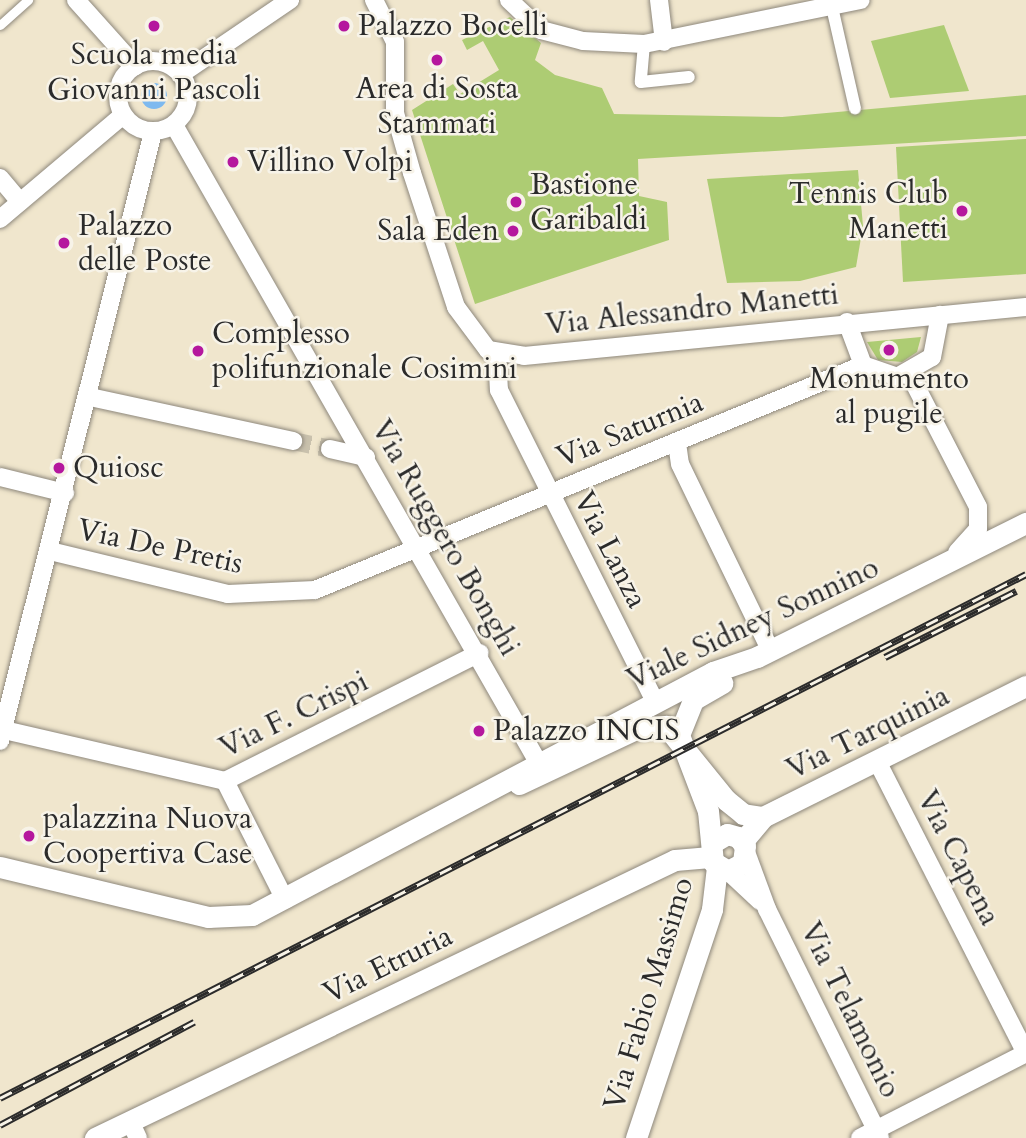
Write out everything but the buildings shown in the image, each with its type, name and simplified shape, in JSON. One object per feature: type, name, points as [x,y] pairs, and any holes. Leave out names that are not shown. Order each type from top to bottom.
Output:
[{"type":"street","points":[[76,0],[135,66]]},
{"type":"street","points":[[181,74],[290,0]]},
{"type":"street","points":[[373,0],[395,42],[395,113],[456,307],[473,337],[497,353]]},
{"type":"street","points":[[509,0],[541,30],[583,41],[644,44],[861,0]]},
{"type":"street","points":[[659,0],[664,42]]},
{"type":"street","points":[[832,7],[855,108]]},
{"type":"street","points":[[644,44],[641,82],[689,77]]},
{"type":"street","points":[[159,61],[181,74],[189,95],[174,125],[153,132],[124,115],[118,94],[135,66],[159,61]]},
{"type":"street","points":[[0,219],[124,115]]},
{"type":"street","name":"Via Ruggero Bonghi","points":[[174,125],[480,653],[538,762]]},
{"type":"street","points":[[1,733],[90,397],[153,132]]},
{"type":"street","points":[[0,178],[20,202]]},
{"type":"street","name":"Via Alessandro Manetti","points":[[497,353],[524,356],[1026,307]]},
{"type":"street","points":[[847,323],[863,365],[885,377],[910,375],[932,357],[940,314]]},
{"type":"street","name":"Via Lanza","points":[[497,353],[499,390],[651,694]]},
{"type":"street","name":"Via Saturnia","points":[[419,551],[550,493],[863,365]]},
{"type":"street","points":[[910,375],[980,520],[971,540],[935,571]]},
{"type":"street","points":[[90,397],[293,441]]},
{"type":"street","points":[[677,443],[680,464],[764,654],[693,700],[679,735]]},
{"type":"street","points":[[330,449],[366,457]]},
{"type":"street","points":[[0,477],[65,493]]},
{"type":"street","name":"Viale Sidney Sonnino","points":[[0,867],[226,919],[285,900],[495,792],[538,762],[713,672],[764,654],[935,571],[1026,523]]},
{"type":"street","name":"Via De Pretis","points":[[50,551],[228,594],[264,596],[315,590],[419,551]]},
{"type":"street","name":"Via F. Crispi","points":[[1,733],[225,782],[480,653]]},
{"type":"street","name":"Via Tarquinia","points":[[745,847],[763,817],[878,763],[1026,686]]},
{"type":"street","points":[[495,792],[550,773],[636,729],[666,726],[679,735],[726,800],[743,814],[763,817]]},
{"type":"street","name":"Via Fabio Massimo","points":[[636,1138],[712,909],[717,859],[708,811],[679,735]]},
{"type":"street","name":"Via Capena","points":[[878,763],[1026,1053]]},
{"type":"street","points":[[225,782],[285,900]]},
{"type":"street","points":[[727,834],[745,847],[739,867],[717,859],[727,834]]},
{"type":"street","name":"Via Telamonio","points":[[745,847],[767,909],[872,1135]]},
{"type":"street","name":"Via Telamonio","points":[[717,859],[767,909]]},
{"type":"street","name":"Via Etruria","points":[[95,1138],[134,1130],[675,860],[717,859]]},
{"type":"street","points":[[872,1135],[1026,1053]]},
{"type":"lane","points":[[0,25],[28,0]]},
{"type":"green space","points":[[510,17],[541,43],[535,60],[555,75],[602,88],[614,114],[782,117],[1026,95],[1026,136],[638,159],[639,196],[667,202],[669,240],[475,304],[412,110],[453,84],[460,94],[499,70],[483,41],[467,50],[462,40]]},
{"type":"green space","points":[[944,25],[969,91],[890,98],[871,41]]},
{"type":"green space","name":"Tennis Club Manetti","points":[[1026,139],[1026,274],[903,282],[896,147]]},
{"type":"green space","points":[[858,170],[863,226],[856,267],[800,281],[727,283],[707,179]]},
{"type":"green space","points":[[921,337],[917,352],[902,362],[878,360],[867,342]]},
{"type":"water","points":[[154,83],[163,87],[167,96],[163,105],[154,109],[145,105],[141,96],[145,87]]},
{"type":"tunnel","points":[[293,441],[330,449]]},
{"type":"railway","points":[[0,1098],[1026,574]]},
{"type":"railway","points":[[885,657],[1016,591]]},
{"type":"railway","points":[[0,1125],[194,1022]]},
{"type":"place","name":"Scuola media Giovanni Pascoli","points":[[154,26]]},
{"type":"place","name":"Palazzo Bocelli","points":[[344,26]]},
{"type":"place","name":"Area di Sosta Stammati","points":[[437,60]]},
{"type":"place","name":"Villino Volpi","points":[[233,162]]},
{"type":"place","name":"Bastione Garibaldi","points":[[516,202]]},
{"type":"place","name":"Tennis Club Manetti","points":[[962,211]]},
{"type":"place","name":"Sala Eden","points":[[513,231]]},
{"type":"place","name":"Palazzo delle Poste","points":[[64,243]]},
{"type":"place","name":"Monumento al pugile","points":[[889,350]]},
{"type":"place","name":"Complesso polifunzionale Cosimini","points":[[198,351]]},
{"type":"place","name":"Quiosc","points":[[59,468]]},
{"type":"place","name":"Palazzo INCIS","points":[[479,731]]},
{"type":"place","name":"palazzina Nuova Coopertiva Case","points":[[29,836]]}]
